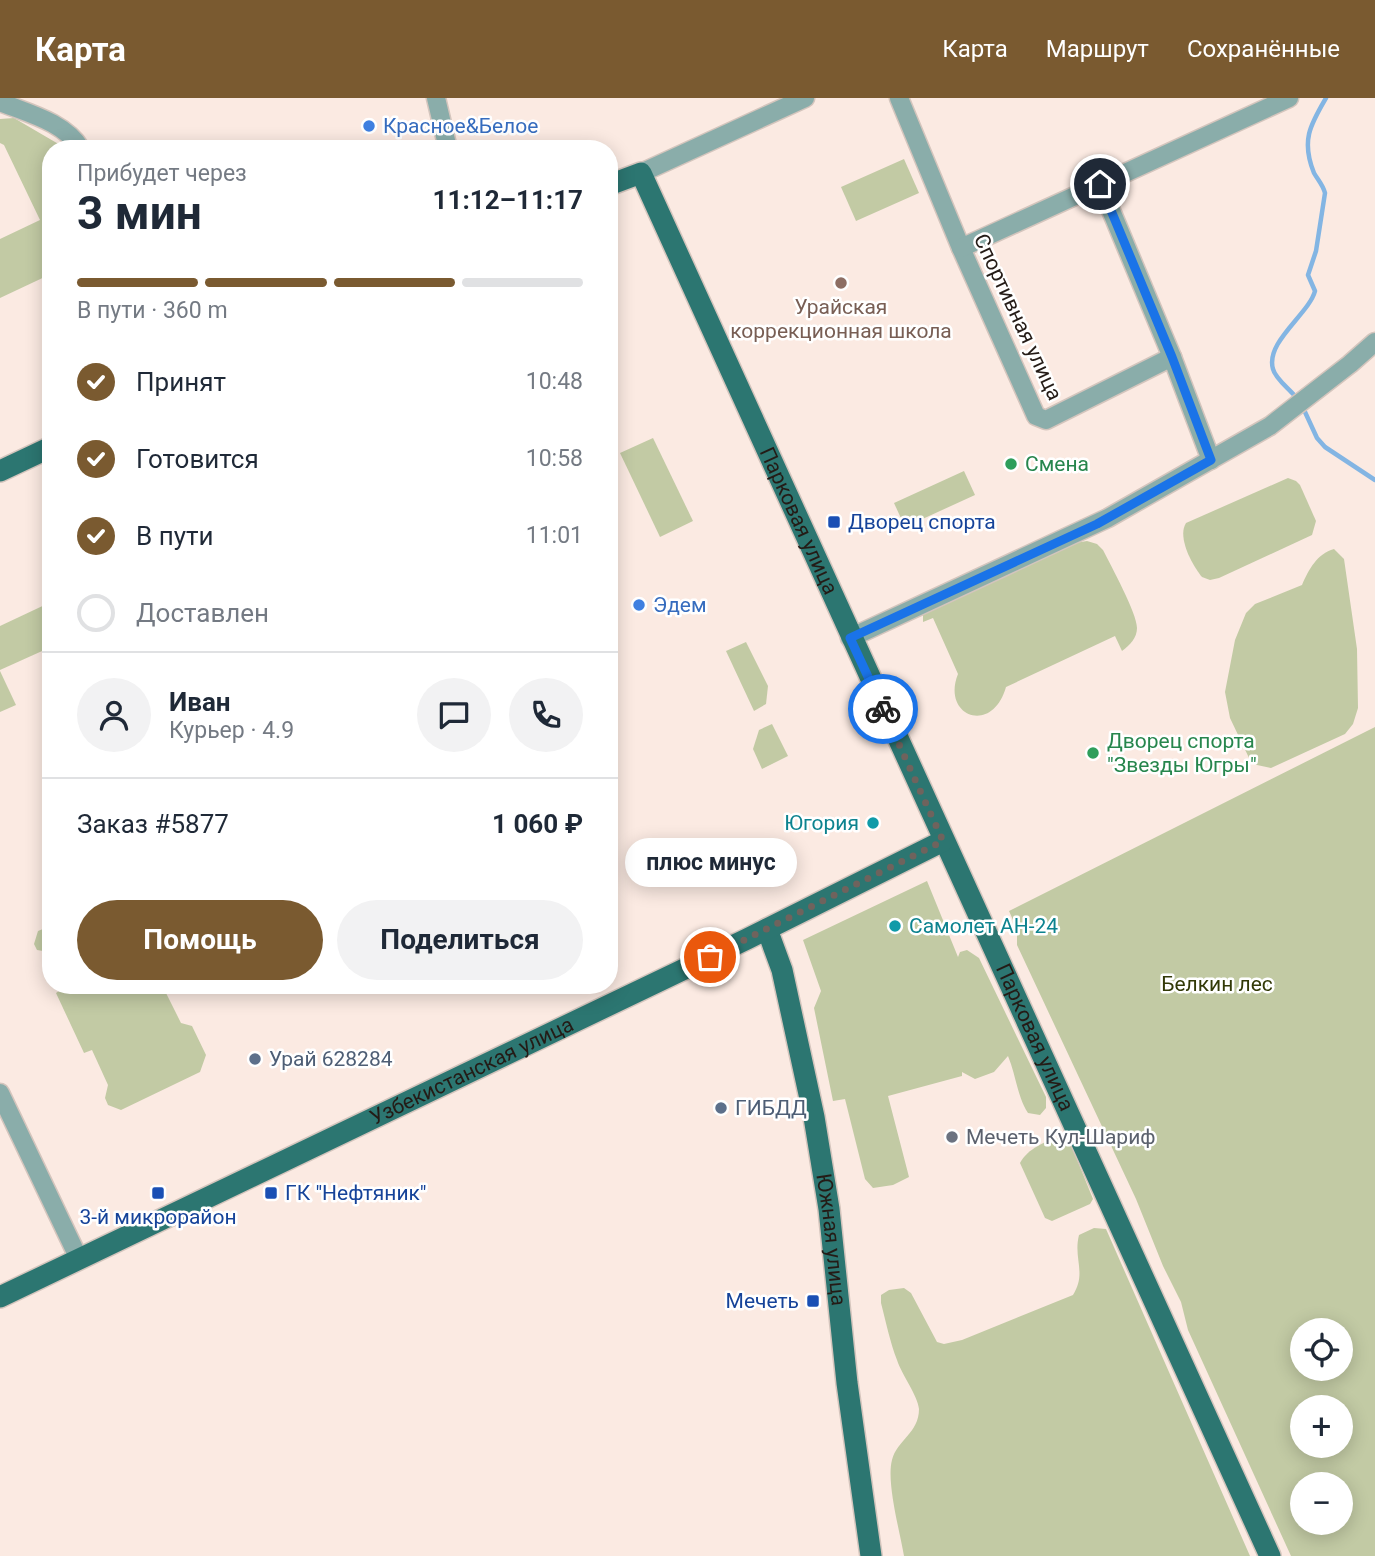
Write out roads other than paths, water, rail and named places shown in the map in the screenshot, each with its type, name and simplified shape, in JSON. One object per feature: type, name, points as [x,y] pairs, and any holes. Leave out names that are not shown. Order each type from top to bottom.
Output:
[{"type":"main road","points":[[618,182],[641,173]]},
{"type":"main road","name":"Парковая улица","points":[[641,173],[850,638],[1113,1207],[1270,1556]]},
{"type":"main road","points":[[0,471],[42,451]]},
{"type":"main road","name":"Узбекистанская улица","points":[[0,1297],[767,929],[943,841]]},
{"type":"main road","name":"Южная улица","points":[[767,929],[782,970],[814,1117],[830,1209],[853,1429],[871,1556]]},
{"type":"street","points":[[436,98],[446,140]]},
{"type":"street","points":[[641,173],[805,98]]},
{"type":"street","name":"Спортивная улица","points":[[899,98],[961,248],[1040,419],[1046,420],[1172,357]]},
{"type":"street","points":[[961,248],[1289,98]]},
{"type":"street","points":[[0,102],[56,126],[74,140]]},
{"type":"street","points":[[1100,184],[1172,357],[1211,460]]},
{"type":"street","points":[[850,638],[1097,524],[1211,460],[1270,426],[1375,342]]},
{"type":"street","points":[[0,1093],[79,1259]]},
{"type":"waterway","points":[[1294,395],[1276,376],[1272,359],[1281,339],[1305,309],[1315,291],[1308,275],[1316,251],[1325,193],[1310,162],[1308,142],[1312,125],[1326,98]]},
{"type":"waterway","points":[[1305,412],[1317,438],[1325,447],[1375,480]]},
{"type":"place","name":"Красное&Белое","points":[[369,126]]},
{"type":"place","name":"Урайская коррекционная школа","points":[[841,283]]},
{"type":"place","name":"Смена","points":[[1011,464]]},
{"type":"place","name":"Дворец спорта","points":[[834,522]]},
{"type":"place","name":"Эдем","points":[[639,605]]},
{"type":"place","name":"Дворец спорта \"Звезды Югры\"","points":[[1093,753]]},
{"type":"place","name":"Югория","points":[[873,823]]},
{"type":"place","name":"Самолет АН-24","points":[[895,926]]},
{"type":"place","name":"плюс минус","points":[[710,957]]},
{"type":"place","name":"Урай 628284","points":[[255,1059]]},
{"type":"place","name":"ГИБДД","points":[[721,1108]]},
{"type":"place","name":"Мечеть Кул-Шариф","points":[[952,1137]]},
{"type":"place","name":"3-й микрорайон","points":[[158,1193]]},
{"type":"place","name":"ГК \"Нефтяник\"","points":[[271,1193]]},
{"type":"place","name":"Мечеть","points":[[813,1301]]},
{"type":"park label","name":"Белкин лес","points":[[1217,984]]}]
